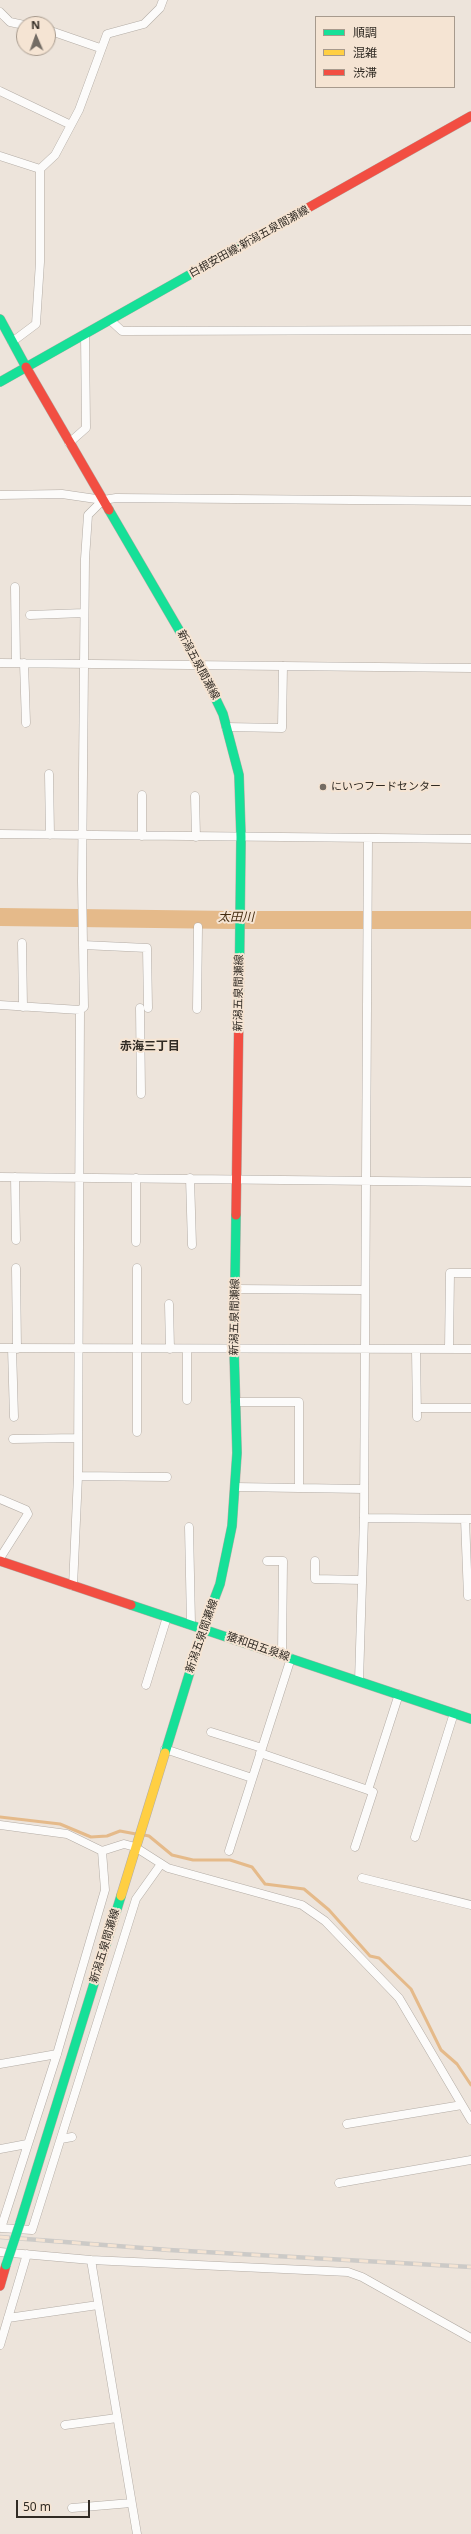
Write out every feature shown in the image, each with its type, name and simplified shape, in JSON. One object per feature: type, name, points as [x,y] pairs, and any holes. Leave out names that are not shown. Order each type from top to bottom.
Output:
[{"type":"main road","name":"白根安田線;新潟五泉間瀬線","points":[[0,382],[471,116]]},
{"type":"main road","name":"新潟五泉間瀬線","points":[[0,321],[69,443],[200,666],[226,726],[239,775],[241,836],[234,1349],[237,1453],[232,1526],[220,1584],[203,1628],[165,1749],[143,1826],[135,1847],[0,2286]]},
{"type":"main road","name":"猿和田五泉線","points":[[0,1560],[73,1586],[203,1628],[471,1719]]},
{"type":"street","points":[[12,342],[36,324],[40,262],[40,169],[55,155],[79,110],[100,48],[107,34],[144,24],[160,8],[163,0]]},
{"type":"street","points":[[0,12],[10,22],[16,23]]},
{"type":"street","points":[[56,33],[100,48]]},
{"type":"street","points":[[0,91],[71,125]]},
{"type":"street","points":[[0,156],[40,169]]},
{"type":"street","points":[[110,320],[122,330],[471,330]]},
{"type":"street","points":[[69,443],[86,428],[85,334]]},
{"type":"street","points":[[0,495],[62,494],[103,500],[132,498],[471,501]]},
{"type":"street","points":[[73,1586],[78,1476],[80,1010],[84,1007],[84,613],[88,514],[103,500]]},
{"type":"street","points":[[15,587],[26,723]]},
{"type":"street","points":[[30,615],[84,613]]},
{"type":"street","points":[[0,663],[471,668]]},
{"type":"street","points":[[226,726],[282,728],[283,666]]},
{"type":"street","points":[[49,774],[50,835]]},
{"type":"street","points":[[142,795],[142,836]]},
{"type":"street","points":[[195,796],[196,837]]},
{"type":"street","points":[[0,834],[471,839]]},
{"type":"street","points":[[359,1681],[364,1518],[363,1348],[368,838]]},
{"type":"street","points":[[198,927],[198,1009]]},
{"type":"street","points":[[22,943],[24,1007]]},
{"type":"street","points":[[83,945],[147,948],[148,1008]]},
{"type":"street","points":[[0,1005],[80,1010]]},
{"type":"street","points":[[140,1008],[141,1094]]},
{"type":"street","points":[[0,1177],[237,1178],[471,1182]]},
{"type":"street","points":[[15,1177],[16,1240]]},
{"type":"street","points":[[136,1178],[136,1242]]},
{"type":"street","points":[[190,1178],[192,1244]]},
{"type":"street","points":[[14,1417],[16,1268]]},
{"type":"street","points":[[137,1268],[137,1432]]},
{"type":"street","points":[[450,1349],[450,1272],[471,1273]]},
{"type":"street","points":[[235,1289],[364,1290]]},
{"type":"street","points":[[169,1304],[170,1349]]},
{"type":"street","points":[[0,1348],[471,1349]]},
{"type":"street","points":[[187,1349],[187,1400]]},
{"type":"street","points":[[416,1350],[417,1417]]},
{"type":"street","points":[[235,1402],[299,1402],[299,1488]]},
{"type":"street","points":[[417,1408],[471,1408]]},
{"type":"street","points":[[13,1439],[78,1438]]},
{"type":"street","points":[[78,1476],[167,1477]]},
{"type":"street","points":[[235,1487],[364,1489]]},
{"type":"street","points":[[0,1500],[26,1510],[28,1514],[0,1560]]},
{"type":"street","points":[[364,1518],[468,1519],[468,1596]]},
{"type":"street","points":[[189,1527],[191,1624]]},
{"type":"street","points":[[229,1851],[261,1750],[286,1657],[283,1561],[267,1562]]},
{"type":"street","points":[[315,1561],[315,1580],[362,1580]]},
{"type":"street","points":[[146,1685],[167,1617]]},
{"type":"street","points":[[368,1790],[399,1694]]},
{"type":"street","points":[[415,1837],[454,1713]]},
{"type":"street","points":[[211,1732],[373,1792],[354,1847]]},
{"type":"street","points":[[165,1749],[252,1778]]},
{"type":"street","points":[[0,1825],[67,1834],[102,1851],[124,1844],[135,1847],[168,1868],[204,1880],[302,1905],[325,1921],[400,1998],[471,2120]]},
{"type":"street","points":[[102,1851],[105,1890],[57,2054],[1,2228],[32,2230],[136,1899],[161,1864]]},
{"type":"street","points":[[362,1878],[471,1905]]},
{"type":"street","points":[[0,2064],[57,2054]]},
{"type":"street","points":[[347,2124],[462,2105]]},
{"type":"street","points":[[61,2139],[72,2138]]},
{"type":"street","points":[[0,2149],[27,2144]]},
{"type":"street","points":[[339,2183],[471,2160]]},
{"type":"street","points":[[0,2252],[91,2260],[348,2272],[362,2277],[471,2338]]},
{"type":"street","points":[[0,2345],[27,2254]]},
{"type":"street","points":[[91,2260],[136,2534]]},
{"type":"street","points":[[8,2318],[98,2305]]},
{"type":"street","points":[[65,2425],[117,2418]]},
{"type":"street","points":[[72,2508],[131,2503]]},
{"type":"waterway","name":"太田川","points":[[0,917],[233,920],[471,920]]},
{"type":"waterway","points":[[0,1817],[60,1824],[91,1837],[107,1836],[120,1831],[136,1834]]},
{"type":"waterway","points":[[144,1835],[149,1836],[172,1855],[193,1860],[230,1860],[252,1867],[265,1884],[304,1889],[329,1910],[370,1956],[379,1958],[411,1989],[441,2050],[457,2064],[471,2085]]},
{"type":"railway","points":[[0,2237],[169,2250],[471,2267]]},
{"type":"traffic: fast","points":[[0,382],[306,209]]},
{"type":"traffic: fast","points":[[0,319],[26,367]]},
{"type":"traffic: fast","points":[[109,510],[200,666],[223,714],[239,775],[241,837],[239,1005]]},
{"type":"traffic: fast","points":[[165,1753],[203,1629],[220,1584],[232,1526],[237,1453],[234,1349],[236,1215]]},
{"type":"traffic: fast","points":[[131,1605],[471,1719]]},
{"type":"traffic: fast","points":[[20,2223],[121,1896]]},
{"type":"traffic: fast","points":[[6,2265],[20,2223]]},
{"type":"traffic: slow","points":[[121,1896],[165,1753]]},
{"type":"traffic: jam","points":[[306,209],[471,116]]},
{"type":"traffic: jam","points":[[26,367],[109,510]]},
{"type":"traffic: jam","points":[[236,1215],[239,1005]]},
{"type":"traffic: jam","points":[[0,1561],[131,1605]]},
{"type":"traffic: jam","points":[[0,2286],[6,2265]]},
{"type":"place","name":"にいつフードセンター","points":[[323,787]]},
{"type":"district","name":"赤海三丁目","points":[[150,1047]]}]
